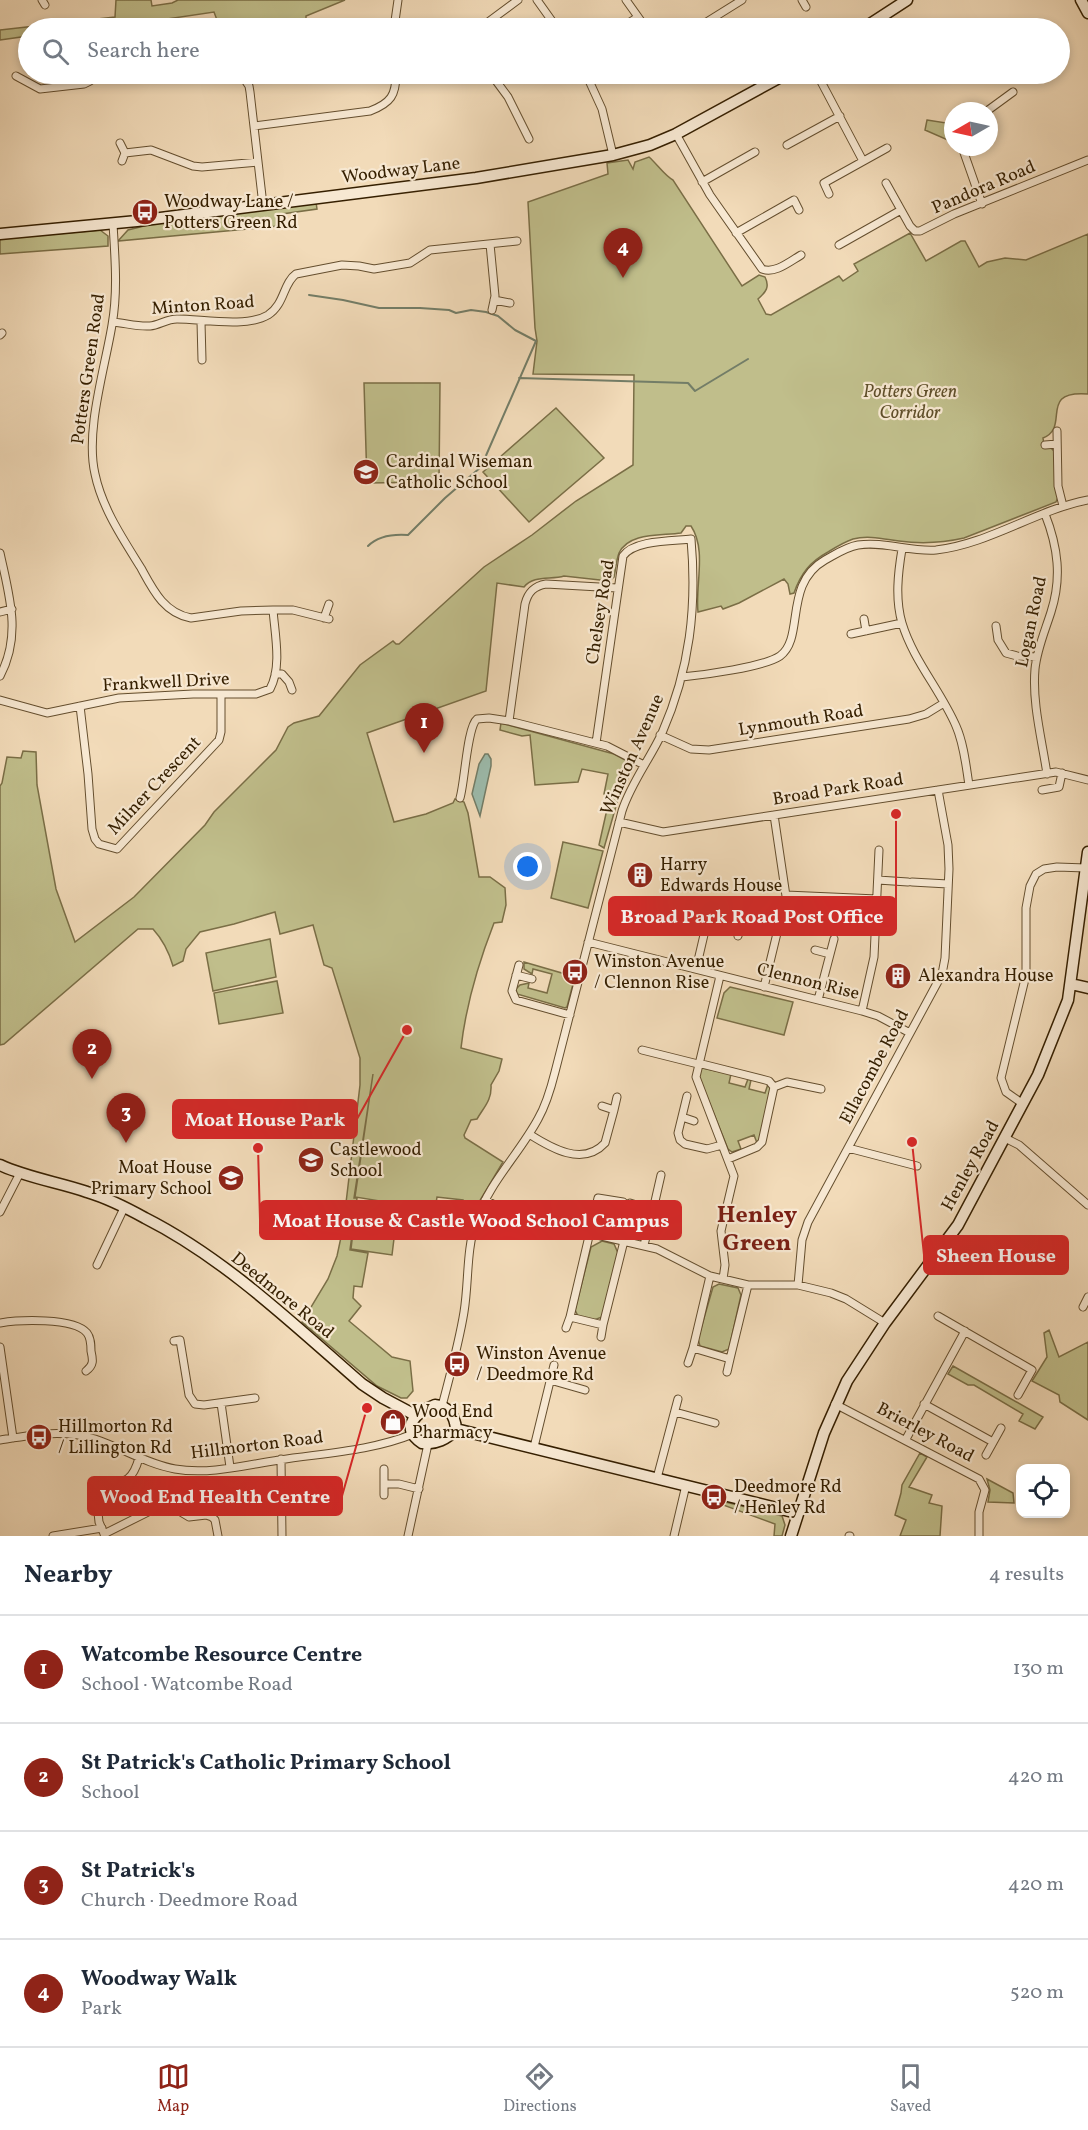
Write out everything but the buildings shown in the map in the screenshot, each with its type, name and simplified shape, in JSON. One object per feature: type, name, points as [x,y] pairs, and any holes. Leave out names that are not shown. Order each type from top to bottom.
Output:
[{"type":"street","points":[[395,18],[398,0]]},
{"type":"street","points":[[494,18],[519,0]]},
{"type":"street","points":[[537,0],[550,18]]},
{"type":"street","points":[[626,0],[638,17]]},
{"type":"street","points":[[713,18],[742,0]]},
{"type":"street","points":[[880,18],[908,0]]},
{"type":"street","points":[[1081,0],[1088,13]]},
{"type":"street","points":[[29,84],[40,89],[84,84]]},
{"type":"street","points":[[248,84],[263,204]]},
{"type":"street","points":[[254,126],[370,111],[380,107],[393,96],[396,84]]},
{"type":"street","points":[[498,84],[508,97],[529,139]]},
{"type":"street","points":[[591,84],[602,109],[613,155]]},
{"type":"street","name":"Woodway Lane","points":[[0,234],[113,224],[476,178],[613,155],[650,145],[676,134],[768,84]]},
{"type":"street","points":[[822,84],[863,161]]},
{"type":"street","points":[[998,103],[1013,92]]},
{"type":"street","points":[[787,145],[840,116]]},
{"type":"street","points":[[676,134],[702,182],[759,266],[765,271],[775,270],[801,255]]},
{"type":"street","points":[[120,143],[125,153],[122,161]]},
{"type":"street","points":[[829,194],[824,183],[887,148]]},
{"type":"street","points":[[125,153],[151,150],[193,166],[202,167],[258,162]]},
{"type":"street","points":[[702,182],[755,152]]},
{"type":"street","points":[[965,156],[982,204]]},
{"type":"street","name":"Pandora Road","points":[[886,183],[910,226],[915,231],[920,231],[954,214],[1088,160]]},
{"type":"street","points":[[736,232],[794,200],[799,210]]},
{"type":"street","points":[[839,245],[901,210]]},
{"type":"street","name":"Potters Green Road","points":[[113,224],[115,294],[113,322],[92,439],[92,456],[97,483],[118,530],[159,599],[175,612],[191,618],[241,611],[293,610],[326,619],[329,604]]},
{"type":"street","name":"Minton Road","points":[[113,322],[149,326],[172,320],[248,321],[268,315],[279,305],[292,277],[296,274],[342,265],[374,269],[410,263],[430,250],[517,241]]},
{"type":"street","points":[[490,244],[491,271],[495,291],[492,310]]},
{"type":"street","points":[[494,300],[510,303]]},
{"type":"street","points":[[201,322],[202,360]]},
{"type":"street","points":[[1057,431],[1058,486],[1063,506]]},
{"type":"street","points":[[1045,445],[1057,444]]},
{"type":"street","points":[[682,677],[710,674],[777,658],[789,641],[802,585],[815,567],[842,551],[857,545],[872,544],[902,549],[934,550],[956,546],[1063,506],[1088,500]]},
{"type":"street","name":"Logan Road","points":[[1045,514],[1057,556],[1058,582],[1037,657],[1035,688],[1047,774]]},
{"type":"street","name":"Chelsey Road","points":[[596,743],[621,563],[627,551],[637,545],[691,539]]},
{"type":"street","name":"Winston Avenue","points":[[442,1406],[464,1312],[470,1244],[477,1220],[485,1200],[529,1134],[546,1103],[619,822],[628,797],[660,735],[682,677],[693,615],[691,539]]},
{"type":"street","points":[[902,549],[898,584],[902,623],[958,731],[969,785]]},
{"type":"street","points":[[0,553],[12,609],[12,643],[0,676]]},
{"type":"street","points":[[509,721],[525,604],[531,590],[546,584],[617,588]]},
{"type":"street","points":[[0,612],[12,609]]},
{"type":"street","points":[[273,610],[276,636],[275,674],[282,674],[289,682],[291,690]]},
{"type":"street","points":[[864,619],[866,631]]},
{"type":"street","points":[[851,634],[902,623]]},
{"type":"street","points":[[996,626],[998,640],[1006,653],[1037,657]]},
{"type":"street","name":"Frankwell Drive","points":[[0,700],[47,713],[119,698],[256,694],[270,689],[275,674]]},
{"type":"street","name":"Milner Crescent","points":[[80,706],[92,829],[99,844],[117,849],[219,740],[221,694]]},
{"type":"street","name":"Lynmouth Road","points":[[660,735],[691,748],[709,750],[909,719],[926,714],[944,703]]},
{"type":"street","points":[[460,798],[465,776],[470,728],[473,722],[483,718],[509,721],[596,743],[615,749],[644,765]]},
{"type":"street","points":[[1042,790],[1059,787],[1062,772]]},
{"type":"street","name":"Broad Park Road","points":[[619,822],[663,832],[1062,772],[1088,780]]},
{"type":"street","name":"Ellacombe Road","points":[[798,1286],[802,1240],[808,1222],[944,966],[948,845],[938,790]]},
{"type":"street","points":[[764,987],[786,895],[774,815]]},
{"type":"street","points":[[862,1011],[873,967],[879,850]]},
{"type":"street","name":"Henley Road","points":[[791,1536],[836,1404],[847,1381],[885,1323],[958,1225],[1023,1104],[1058,1029],[1071,984],[1088,852]]},
{"type":"street","points":[[1023,1104],[1005,1092],[1001,1078],[1026,975],[1026,908],[1030,886],[1036,874],[1044,869],[1086,868]]},
{"type":"street","points":[[878,880],[948,884]]},
{"type":"street","points":[[786,895],[877,898]]},
{"type":"street","points":[[726,908],[780,921]]},
{"type":"street","points":[[738,936],[744,912]]},
{"type":"street","points":[[696,969],[707,922]]},
{"type":"street","points":[[818,1000],[834,939]]},
{"type":"street","name":"Clennon Rise","points":[[588,942],[862,1011],[878,1016],[910,1033]]},
{"type":"street","points":[[815,950],[830,954]]},
{"type":"street","points":[[519,965],[512,991],[516,1000],[570,1015]]},
{"type":"street","points":[[516,975],[532,979]]},
{"type":"street","points":[[720,976],[696,1077],[734,1176],[721,1231],[725,1264],[723,1279]]},
{"type":"street","points":[[1071,984],[1088,988]]},
{"type":"street","points":[[642,1050],[769,1081],[774,1088],[760,1145],[728,1159]]},
{"type":"street","points":[[774,1088],[787,1082],[821,1089]]},
{"type":"street","points":[[687,1096],[678,1133],[682,1142],[708,1149],[722,1145]]},
{"type":"street","points":[[529,1134],[562,1152],[577,1154],[591,1152],[605,1143],[617,1097]]},
{"type":"street","points":[[602,1106],[614,1110]]},
{"type":"street","points":[[682,1117],[694,1121]]},
{"type":"street","points":[[1005,1138],[1019,1145],[1088,1205]]},
{"type":"street","name":"Ellacombe Road","points":[[848,1148],[917,1166]]},
{"type":"street","name":"Deedmore Road","points":[[0,1165],[20,1173],[90,1192],[146,1218],[204,1254],[282,1315],[362,1384],[416,1415]]},
{"type":"street","points":[[0,1212],[20,1173]]},
{"type":"street","points":[[644,1245],[661,1175]]},
{"type":"street","points":[[566,1328],[598,1198],[653,1210]]},
{"type":"street","points":[[485,1200],[516,1216],[590,1235],[644,1245],[666,1253],[710,1276],[748,1285],[798,1286],[819,1289],[846,1299],[885,1323]]},
{"type":"street","points":[[97,1265],[124,1208]]},
{"type":"street","points":[[601,1337],[624,1241]]},
{"type":"street","points":[[688,1363],[710,1276]]},
{"type":"street","points":[[727,1372],[748,1285]]},
{"type":"street","points":[[1083,1307],[1088,1297]]},
{"type":"street","points":[[938,1316],[1032,1370],[1018,1395]]},
{"type":"street","points":[[570,1317],[603,1325]]},
{"type":"street","points":[[0,1323],[22,1320],[49,1321],[84,1330],[89,1336],[93,1360],[91,1367],[86,1371]]},
{"type":"street","points":[[906,1439],[965,1331]]},
{"type":"street","points":[[174,1341],[180,1340],[191,1400],[201,1405],[255,1398]]},
{"type":"street","points":[[693,1348],[730,1359]]},
{"type":"street","points":[[0,1352],[13,1438]]},
{"type":"street","points":[[534,1447],[554,1365]]},
{"type":"street","points":[[550,1380],[585,1390]]},
{"type":"street","points":[[657,1478],[678,1399]]},
{"type":"street","points":[[221,1403],[230,1467]]},
{"type":"street","name":"Brierley Road","points":[[836,1404],[979,1479],[985,1490],[979,1512],[979,1536]]},
{"type":"street","points":[[924,1404],[993,1442]]},
{"type":"street","points":[[435,1405],[442,1406],[453,1416],[456,1429],[448,1437],[428,1444],[422,1443],[413,1434],[412,1423],[416,1415],[435,1405]]},
{"type":"street","points":[[675,1412],[715,1423]]},
{"type":"street","points":[[986,1455],[1001,1428]]},
{"type":"street","points":[[456,1429],[797,1513]]},
{"type":"street","name":"Hillmorton Road","points":[[0,1440],[67,1434],[93,1439],[163,1466],[182,1470],[205,1470],[380,1445],[413,1434]]},
{"type":"street","points":[[408,1536],[428,1444]]},
{"type":"street","points":[[104,1533],[99,1521],[96,1494],[102,1486],[127,1480],[132,1476],[140,1458]]},
{"type":"street","points":[[281,1459],[282,1536]]},
{"type":"street","points":[[384,1469],[384,1495]]},
{"type":"street","points":[[385,1484],[399,1484],[419,1489]]},
{"type":"street","points":[[674,1536],[686,1485]]},
{"type":"street","points":[[53,1536],[104,1533],[156,1508],[179,1511],[189,1517],[206,1515],[212,1517],[215,1520],[218,1536]]},
{"type":"green space","points":[[116,0],[151,0],[152,6],[178,0],[345,0],[306,16],[306,18],[216,18],[214,12],[174,18],[106,18],[115,17]]},
{"type":"green space","points":[[18,28],[18,37],[0,40],[0,30]]},
{"type":"green space","points":[[927,120],[944,123],[944,138],[925,130]]},
{"type":"green space","name":"Potters Green Corridor","points":[[649,157],[673,180],[742,286],[759,275],[765,277],[766,289],[758,299],[766,314],[771,315],[839,276],[843,281],[858,271],[854,264],[910,233],[926,261],[961,241],[965,241],[979,267],[987,262],[1005,258],[1026,260],[1088,234],[1088,394],[1073,394],[1063,398],[1057,410],[1055,426],[1051,433],[1043,438],[1044,445],[1054,451],[1058,497],[1056,502],[956,540],[923,543],[870,537],[853,539],[834,548],[811,564],[803,574],[794,593],[790,594],[788,584],[784,579],[723,609],[721,606],[698,612],[699,557],[696,535],[691,526],[686,526],[681,533],[646,536],[630,541],[619,553],[614,577],[609,581],[564,576],[537,579],[524,587],[497,583],[486,691],[367,733],[394,822],[426,814],[453,803],[455,799],[464,802],[479,877],[490,877],[505,888],[506,905],[502,922],[494,923],[478,969],[469,1000],[461,1048],[502,1059],[499,1071],[491,1085],[487,1103],[477,1119],[471,1120],[464,1135],[465,1138],[503,1162],[479,1202],[472,1219],[461,1217],[463,1200],[437,1197],[435,1210],[355,1197],[373,1074],[354,1198],[357,1198],[350,1250],[368,1253],[362,1287],[354,1286],[353,1298],[361,1306],[349,1321],[392,1357],[410,1361],[413,1391],[407,1398],[401,1398],[377,1386],[302,1322],[328,1279],[337,1256],[343,1228],[360,1085],[360,1058],[332,968],[324,965],[313,925],[280,934],[275,912],[200,932],[186,949],[183,961],[173,966],[165,946],[153,929],[138,929],[4,1044],[0,1045],[0,786],[7,757],[21,758],[23,751],[36,752],[37,785],[56,889],[75,942],[134,897],[276,750],[288,727],[319,716],[360,665],[393,641],[399,644],[484,567],[532,535],[576,501],[633,465],[634,375],[533,374],[537,341],[528,202],[608,174],[607,163],[628,160],[633,169],[635,162]]},
{"type":"green space","points":[[316,202],[317,209],[282,214],[279,226],[118,241],[128,230],[160,222]]},
{"type":"green space","points":[[100,230],[108,236],[108,246],[0,254],[0,239]]},
{"type":"green space","points":[[364,383],[440,383],[439,482],[367,483]]},
{"type":"green space","points":[[556,408],[604,458],[529,522],[483,472]]},
{"type":"green space","points":[[501,723],[614,754],[629,762],[631,772],[618,799],[604,848],[599,845],[610,796],[604,794],[608,774],[582,769],[578,782],[535,785],[530,735],[522,736],[500,730]]},
{"type":"green space","points":[[563,842],[603,851],[588,908],[551,898]]},
{"type":"green space","points":[[270,939],[276,977],[213,991],[206,953]]},
{"type":"green space","points":[[524,962],[572,976],[574,980],[567,1007],[517,994],[516,989],[520,985],[529,983],[528,988],[547,993],[552,974],[533,969],[532,974],[524,969]]},
{"type":"green space","points":[[277,981],[283,1013],[219,1024],[214,993]]},
{"type":"green space","points":[[730,987],[793,1002],[784,1035],[717,1018],[724,993]]},
{"type":"green space","points":[[702,1068],[731,1074],[729,1083],[745,1087],[748,1079],[751,1080],[749,1089],[765,1093],[768,1084],[772,1089],[760,1141],[757,1143],[754,1135],[738,1141],[741,1149],[732,1152],[728,1149],[699,1077]]},
{"type":"green space","points":[[356,1207],[397,1214],[392,1255],[351,1249]]},
{"type":"green space","points":[[602,1241],[614,1244],[618,1253],[602,1317],[594,1320],[578,1316],[575,1310],[591,1247]]},
{"type":"green space","points":[[719,1284],[738,1288],[741,1295],[729,1349],[722,1352],[700,1346],[698,1339],[713,1287]]},
{"type":"green space","points":[[1049,1330],[1059,1357],[1088,1342],[1088,1420],[1060,1402],[1059,1395],[1032,1381],[1047,1357],[1044,1333]]},
{"type":"green space","points":[[953,1366],[1043,1417],[1035,1429],[1019,1421],[1023,1414],[974,1385],[968,1385],[948,1374]]},
{"type":"green space","points":[[920,1453],[927,1457],[909,1487],[932,1495],[929,1503],[942,1506],[940,1536],[900,1536],[906,1520],[895,1515],[902,1485]]},
{"type":"green space","points":[[987,1479],[1013,1493],[1014,1503],[988,1502],[990,1490]]},
{"type":"green space","points":[[713,1499],[782,1516],[785,1525],[782,1536],[774,1536],[775,1524],[715,1502]]},
{"type":"shaded area","points":[[485,754],[488,754],[491,759],[491,766],[480,816],[472,794],[479,764]]},
{"type":"waterway","points":[[309,295],[379,308],[420,308],[449,310],[456,313],[471,310],[486,312],[498,316],[515,330],[536,341],[481,467],[445,498],[408,535],[386,536],[368,546]]},
{"type":"waterway","points":[[519,378],[688,383],[695,391],[748,359]]},
{"type":"place","name":"Woodway Lane / Potters Green Rd","points":[[145,212]]},
{"type":"place","name":"Woodway Walk","points":[[623,278]]},
{"type":"place","name":"Cardinal Wiseman Catholic School","points":[[366,472]]},
{"type":"place","name":"Watcombe Resource Centre","points":[[424,753]]},
{"type":"place","name":"Broad Park Road Post Office","points":[[896,814]]},
{"type":"place","name":"Harry Edwards House","points":[[640,875]]},
{"type":"place","name":"Winston Avenue / Clennon Rise","points":[[575,972]]},
{"type":"place","name":"Alexandra House","points":[[898,976]]},
{"type":"place","name":"Moat House Park","points":[[407,1030]]},
{"type":"place","name":"St Patrick's Catholic Primary School","points":[[92,1079]]},
{"type":"place","name":"Sheen House","points":[[912,1142]]},
{"type":"place","name":"St Patrick's","points":[[126,1143]]},
{"type":"place","name":"Moat House & Castle Wood School Campus","points":[[258,1148]]},
{"type":"place","name":"Castlewood School","points":[[311,1160]]},
{"type":"place","name":"Moat House Primary School","points":[[231,1178]]},
{"type":"place","name":"Winston Avenue / Deedmore Rd","points":[[457,1364]]},
{"type":"place","name":"Wood End Health Centre","points":[[367,1408]]},
{"type":"place","name":"Wood End Pharmacy","points":[[393,1422]]},
{"type":"place","name":"Hillmorton Rd / Lillington Rd","points":[[39,1437]]},
{"type":"place","name":"Deedmore Rd / Henley Rd","points":[[714,1497]]},
{"type":"district","name":"Henley Green","points":[[757,1230]]}]
